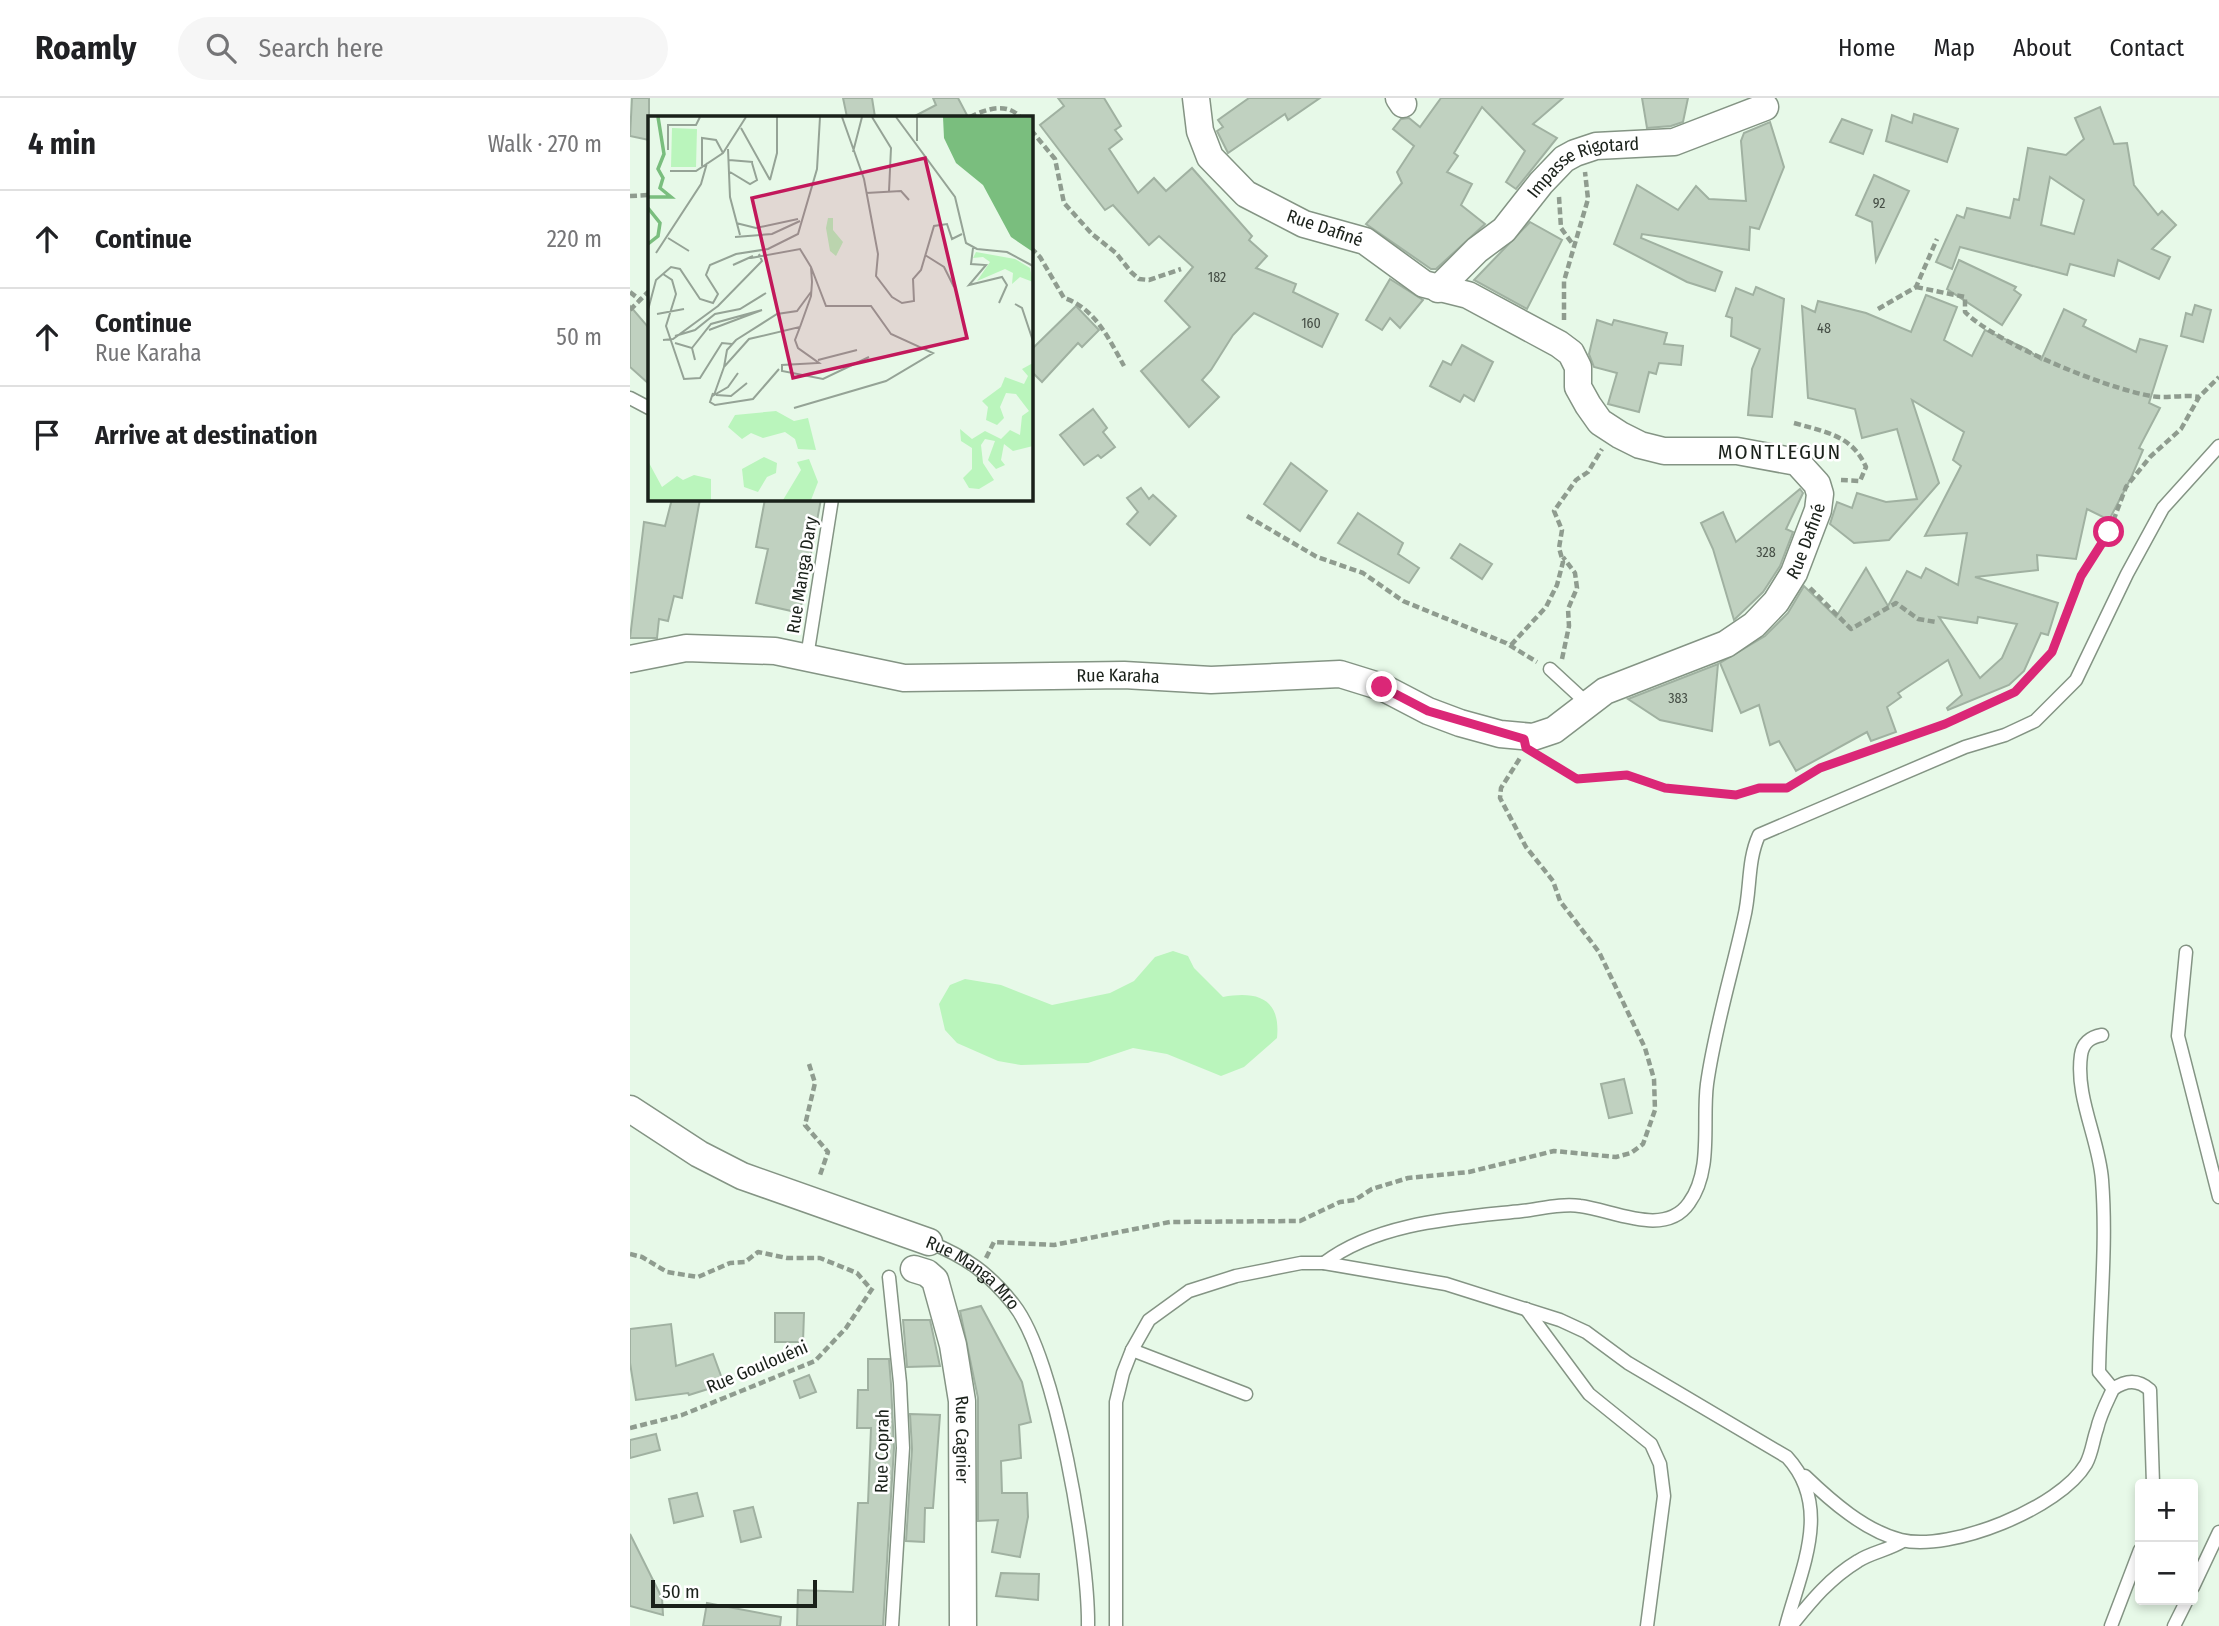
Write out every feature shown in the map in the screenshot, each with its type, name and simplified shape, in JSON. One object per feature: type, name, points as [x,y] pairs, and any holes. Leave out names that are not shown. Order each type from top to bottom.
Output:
[{"type":"street","name":"Rue Dafiné","points":[[1196,98],[1200,131],[1210,157],[1246,194],[1304,224],[1365,241],[1384,252],[1409,275],[1438,289],[1468,295],[1559,344],[1571,353],[1578,367],[1578,387],[1588,405],[1600,422],[1611,429],[1640,445],[1664,451],[1737,451],[1797,462],[1817,484],[1820,494],[1818,510],[1794,573],[1776,603],[1754,625],[1726,644],[1605,691],[1589,705]]},
{"type":"street","name":"Impasse Rigotard","points":[[1438,289],[1477,250],[1504,230],[1564,159],[1575,153],[1603,146],[1674,142],[1765,107]]},
{"type":"street","name":"Rue Karaha","points":[[630,659],[685,648],[775,652],[904,678],[1124,675],[1211,680],[1340,674],[1382,687],[1428,711],[1460,723],[1525,743]]},
{"type":"street","points":[[1525,743],[1554,730],[1589,705]]},
{"type":"street","name":"Rue Manga Mro","points":[[630,1109],[699,1154],[742,1176],[929,1242]]},
{"type":"street","name":"Rue Cagnier","points":[[914,1269],[928,1273],[935,1280],[953,1345],[962,1401],[963,1626]]},
{"type":"lane","points":[[630,398],[648,407]]},
{"type":"lane","points":[[1324,1263],[1337,1252],[1440,1220],[1577,1205],[1652,1221],[1676,1216],[1689,1204],[1702,1168],[1707,1084],[1723,999],[1745,915],[1753,849],[1759,835],[1965,747],[2005,735],[2035,721],[2076,680],[2127,574],[2163,508],[2219,446]]},
{"type":"lane","name":"Rue Manga Dary","points":[[807,657],[832,500]]},
{"type":"lane","points":[[1550,669],[1589,705]]},
{"type":"lane","points":[[2186,952],[2178,1036],[2219,1197]]},
{"type":"lane","points":[[2102,1035],[2092,1037],[2086,1043],[2080,1065],[2082,1089],[2098,1148],[2102,1179],[2104,1300],[2099,1372],[2113,1390]]},
{"type":"lane","name":"Rue Manga Mro","points":[[929,1242],[963,1256],[980,1269],[1016,1307],[1040,1356],[1053,1400],[1078,1527],[1088,1590],[1088,1626]]},
{"type":"lane","points":[[1116,1626],[1116,1402],[1132,1350],[1149,1320],[1189,1291],[1236,1276],[1301,1263],[1324,1263],[1446,1284],[1526,1309],[1586,1332],[1628,1363],[1681,1396],[1764,1441],[1787,1457],[1825,1496],[1866,1524],[1903,1541],[1935,1540],[1975,1532],[2049,1502],[2065,1490],[2085,1465],[2113,1390],[2122,1382],[2133,1381],[2150,1390],[2153,1479]]},
{"type":"lane","name":"Rue Coprah","points":[[889,1277],[900,1383],[903,1448],[892,1626]]},
{"type":"lane","points":[[1526,1309],[1589,1394],[1651,1444],[1660,1464],[1664,1496],[1647,1626]]},
{"type":"lane","points":[[1132,1350],[1246,1394]]},
{"type":"lane","points":[[1786,1626],[1809,1544],[1812,1514],[1802,1473]]},
{"type":"lane","points":[[2198,1576],[2219,1532]]},
{"type":"lane","points":[[1791,1626],[1822,1587],[1861,1559],[1887,1551],[1903,1541]]},
{"type":"lane","points":[[2111,1626],[2135,1563]]},
{"type":"lane","points":[[2174,1626],[2184,1605]]},
{"type":"path","points":[[974,116],[1005,107],[1019,116]]},
{"type":"path","points":[[1032,132],[1055,159],[1063,202],[1092,234],[1116,253],[1131,272],[1149,280],[1181,269]]},
{"type":"path","points":[[1559,344],[1564,331],[1564,281],[1588,199],[1586,164],[1603,146]]},
{"type":"path","points":[[1550,175],[1559,198],[1562,232],[1575,247]]},
{"type":"path","points":[[630,196],[648,195]]},
{"type":"path","points":[[1878,309],[1916,287],[1937,239]]},
{"type":"path","points":[[1032,249],[1040,257],[1064,298],[1077,302],[1101,325],[1124,366]]},
{"type":"path","points":[[1916,287],[1965,297],[1965,312],[1979,326],[2080,374],[2152,397],[2199,397]]},
{"type":"path","points":[[630,292],[639,300]]},
{"type":"path","points":[[630,310],[648,292]]},
{"type":"path","points":[[980,1269],[994,1242],[1054,1245],[1170,1222],[1300,1221],[1340,1202],[1355,1200],[1373,1189],[1408,1178],[1469,1172],[1554,1151],[1616,1157],[1631,1153],[1643,1144],[1655,1110],[1654,1079],[1645,1048],[1599,952],[1560,901],[1553,881],[1526,847],[1500,798],[1501,788],[1525,743],[1577,779],[1627,775],[1665,788],[1736,795],[1759,788],[1787,788],[1820,768],[1945,724],[2015,692],[2052,652],[2081,576],[2109,532],[2126,487],[2150,457],[2181,429],[2199,397],[2219,377]]},
{"type":"path","points":[[1794,424],[1840,437],[1859,450],[1866,467],[1860,481],[1829,479],[1817,484]]},
{"type":"path","points":[[1510,646],[1546,607],[1557,585],[1562,557],[1559,543],[1562,530],[1554,511],[1576,480],[1588,471],[1611,429]]},
{"type":"path","points":[[1247,516],[1281,539],[1317,557],[1368,575],[1403,601],[1510,646],[1550,669]]},
{"type":"path","points":[[1561,678],[1569,626],[1568,609],[1577,588],[1575,573],[1562,557]]},
{"type":"path","points":[[1794,573],[1851,629],[1896,603],[1918,620],[1936,622]]},
{"type":"path","points":[[809,1064],[815,1083],[805,1125],[828,1152],[815,1203]]},
{"type":"path","points":[[630,1254],[642,1256],[667,1272],[698,1277],[730,1262],[745,1262],[758,1252],[788,1258],[815,1257],[857,1273],[870,1289]]},
{"type":"path","name":"Rue Goulouéni","points":[[630,1428],[682,1415],[815,1361],[846,1328],[870,1289],[889,1277]]},
{"type":"green space","points":[[1173,951],[1188,956],[1194,968],[1223,997],[1246,995],[1264,1000],[1271,1006],[1275,1014],[1277,1038],[1244,1067],[1221,1076],[1167,1054],[1133,1048],[1088,1063],[1021,1065],[998,1061],[957,1043],[945,1030],[939,1004],[950,985],[965,979],[1001,985],[1052,1005],[1110,993],[1134,981],[1155,957]]},
{"type":"building","points":[[632,98],[649,98],[648,140],[630,136]]},
{"type":"building","points":[[843,98],[872,98],[875,116],[847,116]]},
{"type":"building","points":[[933,98],[958,98],[967,116],[915,116],[936,105]]},
{"type":"building","points":[[1058,98],[1104,98],[1121,126],[1115,130],[1122,139],[1109,149],[1138,193],[1154,178],[1166,191],[1192,168],[1252,236],[1249,240],[1267,256],[1256,268],[1296,284],[1293,292],[1338,314],[1322,347],[1254,313],[1233,335],[1202,380],[1219,397],[1189,427],[1141,371],[1190,327],[1165,301],[1193,267],[1159,236],[1149,245],[1113,205],[1105,210],[1040,125],[1064,106]]},
{"type":"building","points":[[1249,98],[1320,98],[1288,120],[1285,114],[1228,153],[1217,131],[1223,127],[1218,120]]},
{"type":"building","points":[[1441,98],[1563,98],[1533,124],[1557,138],[1516,189],[1506,182],[1525,151],[1482,107],[1454,153],[1458,156],[1447,172],[1472,184],[1461,205],[1485,224],[1436,269],[1431,269],[1366,224],[1402,183],[1397,172],[1414,146],[1393,129],[1401,119],[1409,118],[1420,127]]},
{"type":"building","points":[[1642,98],[1688,98],[1683,122],[1647,128]]},
{"type":"building","points":[[2100,107],[2114,144],[2127,143],[2134,185],[2158,215],[2162,211],[2176,225],[2152,249],[2170,257],[2159,279],[2118,260],[2114,276],[2070,264],[2067,275],[1960,247],[1952,269],[1936,262],[1957,215],[1964,218],[1967,208],[2010,218],[2014,199],[2019,200],[2028,148],[2066,155],[2084,139],[2075,118]],"holes":[[[2050,177],[2084,200],[2074,234],[2041,225]]]},
{"type":"building","points":[[1914,114],[1958,129],[1947,162],[1886,141],[1892,115],[1912,123]]},
{"type":"building","points":[[1842,119],[1872,130],[1863,154],[1830,142]]},
{"type":"building","points":[[1770,122],[1784,167],[1759,229],[1750,227],[1749,250],[1642,234],[1641,238],[1722,272],[1715,291],[1687,282],[1614,244],[1637,185],[1678,210],[1696,186],[1709,199],[1746,201],[1741,141],[1744,133]]},
{"type":"building","points":[[1874,175],[1909,191],[1876,261],[1872,222],[1856,215]]},
{"type":"building","points":[[1530,222],[1562,240],[1527,309],[1474,280]]},
{"type":"building","points":[[1959,260],[2016,287],[2014,290],[2021,295],[2002,325],[1947,289]]},
{"type":"building","points":[[1390,279],[1423,300],[1400,328],[1390,318],[1382,330],[1366,320]]},
{"type":"building","points":[[1756,287],[1784,299],[1772,417],[1748,415],[1752,369],[1760,349],[1731,336],[1732,318],[1726,316],[1736,288],[1753,295]]},
{"type":"building","points":[[1926,295],[1957,307],[1944,340],[1972,356],[1985,330],[2027,349],[2041,360],[2064,309],[2086,320],[2083,326],[2136,352],[2140,339],[2167,346],[2149,403],[2160,408],[2139,448],[2143,450],[2131,478],[2109,520],[2087,509],[2076,559],[2037,555],[2038,570],[1975,577],[2058,603],[2048,635],[2041,633],[2024,671],[2009,685],[1948,710],[1962,695],[1948,660],[1898,693],[1901,697],[1887,707],[1896,732],[1871,741],[1867,732],[1796,771],[1779,741],[1770,745],[1759,705],[1741,713],[1720,663],[1765,636],[1788,613],[1804,586],[1836,617],[1866,568],[1888,606],[1907,571],[1921,578],[1926,568],[1958,585],[1967,533],[1925,536],[1961,466],[1953,460],[1964,432],[1912,400],[1939,483],[1889,540],[1854,543],[1830,524],[1837,502],[1852,508],[1857,493],[1886,502],[1917,499],[1897,429],[1862,438],[1855,409],[1808,398],[1802,306],[1815,312],[1818,301],[1866,313],[1911,332]],"holes":[[[1939,617],[1977,623],[1978,617],[2017,624],[2002,658],[1980,678]]]},
{"type":"building","points":[[2195,305],[2211,310],[2203,342],[2181,336],[2186,313],[2192,315]]},
{"type":"building","points":[[630,306],[648,327],[648,383],[630,367]]},
{"type":"building","points":[[1076,306],[1099,330],[1082,347],[1078,343],[1042,382],[1032,372],[1032,349]]},
{"type":"building","points":[[1597,320],[1612,325],[1614,320],[1667,333],[1664,344],[1683,346],[1681,365],[1659,363],[1656,374],[1649,372],[1639,412],[1608,404],[1617,373],[1594,367],[1589,354]]},
{"type":"building","points":[[1462,345],[1493,362],[1474,401],[1464,395],[1460,402],[1430,386],[1443,361],[1451,365]]},
{"type":"building","points":[[1093,409],[1107,428],[1103,432],[1115,447],[1101,458],[1098,455],[1084,465],[1060,435]]},
{"type":"building","points":[[1291,463],[1327,491],[1300,531],[1264,504]]},
{"type":"building","points":[[1141,488],[1149,499],[1153,495],[1176,516],[1150,545],[1127,524],[1138,512],[1127,498]]},
{"type":"building","points":[[1800,489],[1803,493],[1786,529],[1793,532],[1780,566],[1763,592],[1734,620],[1713,549],[1701,523],[1723,512],[1736,542]]},
{"type":"building","points":[[672,500],[700,500],[682,598],[674,596],[668,621],[659,619],[657,638],[630,638],[644,522],[665,526]]},
{"type":"building","points":[[765,500],[821,500],[800,613],[756,603],[768,549],[756,547]]},
{"type":"building","points":[[1358,513],[1403,543],[1398,554],[1419,568],[1409,583],[1338,543]]},
{"type":"building","points":[[1460,544],[1492,564],[1482,579],[1451,558]]},
{"type":"building","points":[[1718,664],[1712,731],[1660,720],[1628,699]]},
{"type":"building","points":[[1624,1079],[1632,1113],[1609,1118],[1601,1084]]},
{"type":"building","points":[[981,1306],[1022,1382],[1031,1422],[1019,1425],[1021,1458],[1001,1461],[1002,1493],[1027,1493],[1028,1517],[1020,1557],[992,1552],[998,1520],[978,1521],[978,1398],[960,1311]]},
{"type":"building","points":[[775,1313],[804,1313],[803,1342],[775,1342]]},
{"type":"building","points":[[903,1320],[930,1320],[940,1366],[907,1367]]},
{"type":"building","points":[[671,1324],[676,1366],[713,1354],[724,1384],[689,1395],[636,1400],[630,1363],[630,1329]]},
{"type":"building","points":[[868,1359],[889,1359],[891,1384],[894,1448],[883,1626],[797,1626],[798,1590],[853,1592],[858,1503],[868,1503],[871,1428],[857,1428],[858,1390],[868,1390]]},
{"type":"building","points":[[809,1375],[816,1392],[800,1398],[794,1381]]},
{"type":"building","points":[[910,1414],[940,1415],[933,1508],[925,1508],[924,1542],[906,1541],[912,1449]]},
{"type":"building","points":[[656,1434],[660,1450],[630,1458],[630,1440]]},
{"type":"building","points":[[697,1493],[703,1516],[674,1523],[669,1499]]},
{"type":"building","points":[[753,1507],[761,1537],[741,1542],[734,1511]]},
{"type":"building","points":[[630,1534],[662,1598],[663,1615],[630,1606]]},
{"type":"building","points":[[1001,1573],[1039,1574],[1038,1600],[996,1596]]},
{"type":"building","points":[[707,1603],[781,1617],[780,1626],[703,1626]]},
{"type":"district","name":"MONTLEGUN","points":[[1780,452]]},
{"type":"route","points":[[1382,687],[1428,711],[1460,723],[1524,739],[1526,748],[1577,779],[1627,775],[1665,788],[1736,795],[1759,788],[1787,788],[1820,768],[1945,724],[2015,692],[2052,652],[2081,576],[2109,532]]}]
